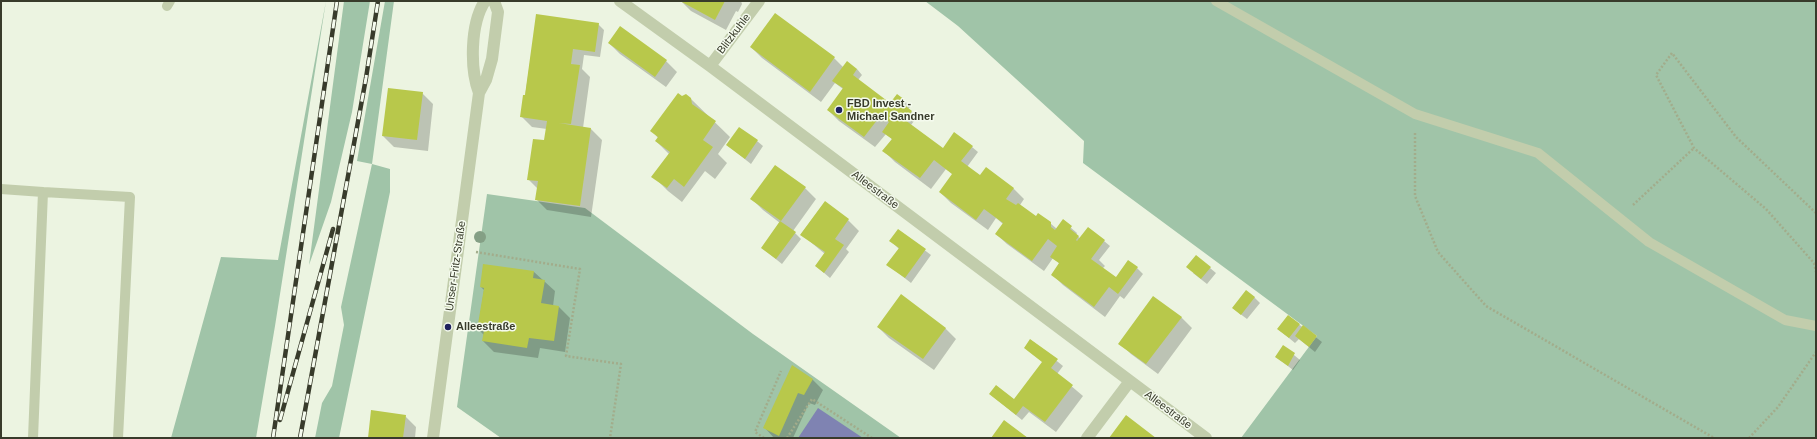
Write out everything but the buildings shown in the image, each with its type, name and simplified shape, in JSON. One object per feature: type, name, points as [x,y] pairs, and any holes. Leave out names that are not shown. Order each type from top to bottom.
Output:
[{"type":"street","name":"Unser-Fritz-Straße","points":[[479,93],[474,80],[474,38],[481,7],[485,1]]},
{"type":"street","name":"Unser-Fritz-Straße","points":[[433,438],[479,93],[486,80],[494,41],[498,12],[494,1]]},
{"type":"street","name":"Alleestraße","points":[[620,1],[710,66],[1206,438]]},
{"type":"street","name":"Blitzkuhle","points":[[710,66],[759,1]]},
{"type":"street","points":[[1087,438],[1130,381]]},
{"type":"lane","points":[[1216,1],[1415,114],[1538,153],[1648,242],[1785,320],[1816,326]]},
{"type":"lane","points":[[1,189],[130,197],[118,438]]},
{"type":"lane","points":[[33,438],[43,192]]},
{"type":"path","points":[[1816,213],[1736,137],[1672,54],[1656,75],[1694,148],[1766,209],[1814,263],[1816,272]]},
{"type":"path","points":[[1415,114],[1415,196],[1438,252],[1486,306],[1714,438]]},
{"type":"path","points":[[1619,218],[1694,148]]},
{"type":"path","points":[[486,254],[580,269],[566,356],[621,364],[610,438]]},
{"type":"path","points":[[1749,438],[1778,407],[1816,352]]},
{"type":"path","points":[[764,438],[755,432],[782,372]]},
{"type":"path","points":[[789,437],[812,399],[872,438]]},
{"type":"green space","points":[[326,1],[256,438],[171,438],[221,257],[278,260]]},
{"type":"green space","points":[[344,1],[370,1],[352,112],[331,202],[309,265]]},
{"type":"green space","points":[[385,1],[394,1],[372,164],[357,161]]},
{"type":"green space","points":[[925,1],[1816,1],[1816,438],[1241,438],[1317,336],[1083,163],[1084,141],[958,26]]},
{"type":"green space","points":[[372,164],[390,169],[390,192],[339,438],[315,438],[322,403],[332,386],[344,325],[341,307]]},
{"type":"green space","points":[[487,194],[585,208],[753,334],[901,438],[501,438],[457,407]]},
{"type":"water","points":[[818,408],[863,438],[798,438]]},
{"type":"railway","points":[[273,438],[337,1]]},
{"type":"railway","points":[[300,438],[366,78],[378,1]]},
{"type":"railway","points":[[280,420],[333,229]]},
{"type":"place","name":"FBD Invest - Michael Sandner","points":[[839,110]]},
{"type":"place","name":"Alleestraße","points":[[448,327]]}]
